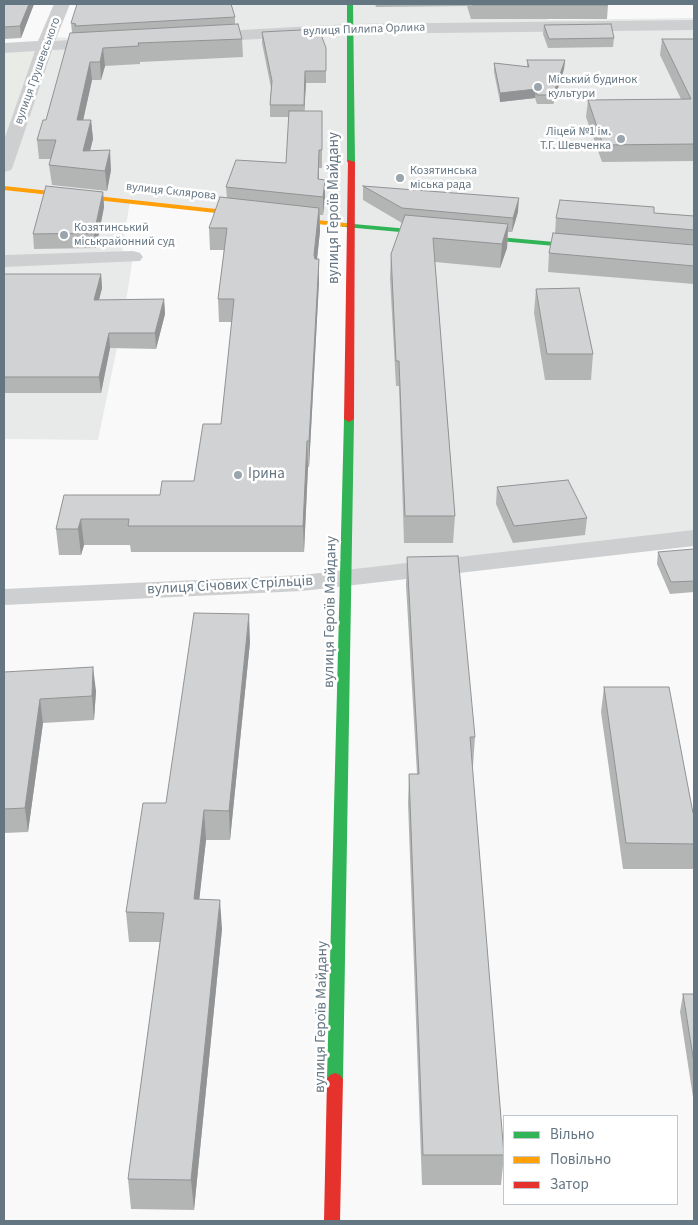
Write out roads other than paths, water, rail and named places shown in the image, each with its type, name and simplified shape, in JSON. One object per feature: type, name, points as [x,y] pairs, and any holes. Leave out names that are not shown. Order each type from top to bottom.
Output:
[{"type":"street","name":"вулиця Грушевського","points":[[4,166],[62,4]]},
{"type":"street","name":"вулиця Героїв Майдану","points":[[332,1221],[347,578],[351,225],[350,4]]},
{"type":"street","name":"вулиця Пилипа Орлика","points":[[188,38],[350,29],[694,25]]},
{"type":"street","points":[[4,48],[119,42]]},
{"type":"street","name":"вулиця Склярова","points":[[4,188],[389,230],[596,248]]},
{"type":"street","points":[[4,261],[133,257]]},
{"type":"street","name":"вулиця Січових Стрільців","points":[[4,597],[302,583],[694,538]]},
{"type":"place","name":"Міський будинок культури","points":[[538,87]]},
{"type":"place","name":"Ліцей №1 ім. Т.Г. Шевченка","points":[[621,139]]},
{"type":"place","name":"Козятинська міська рада","points":[[400,178]]},
{"type":"place","name":"Козятинський міськрайонний суд","points":[[64,235]]},
{"type":"place","name":"Ірина","points":[[238,475]]}]
